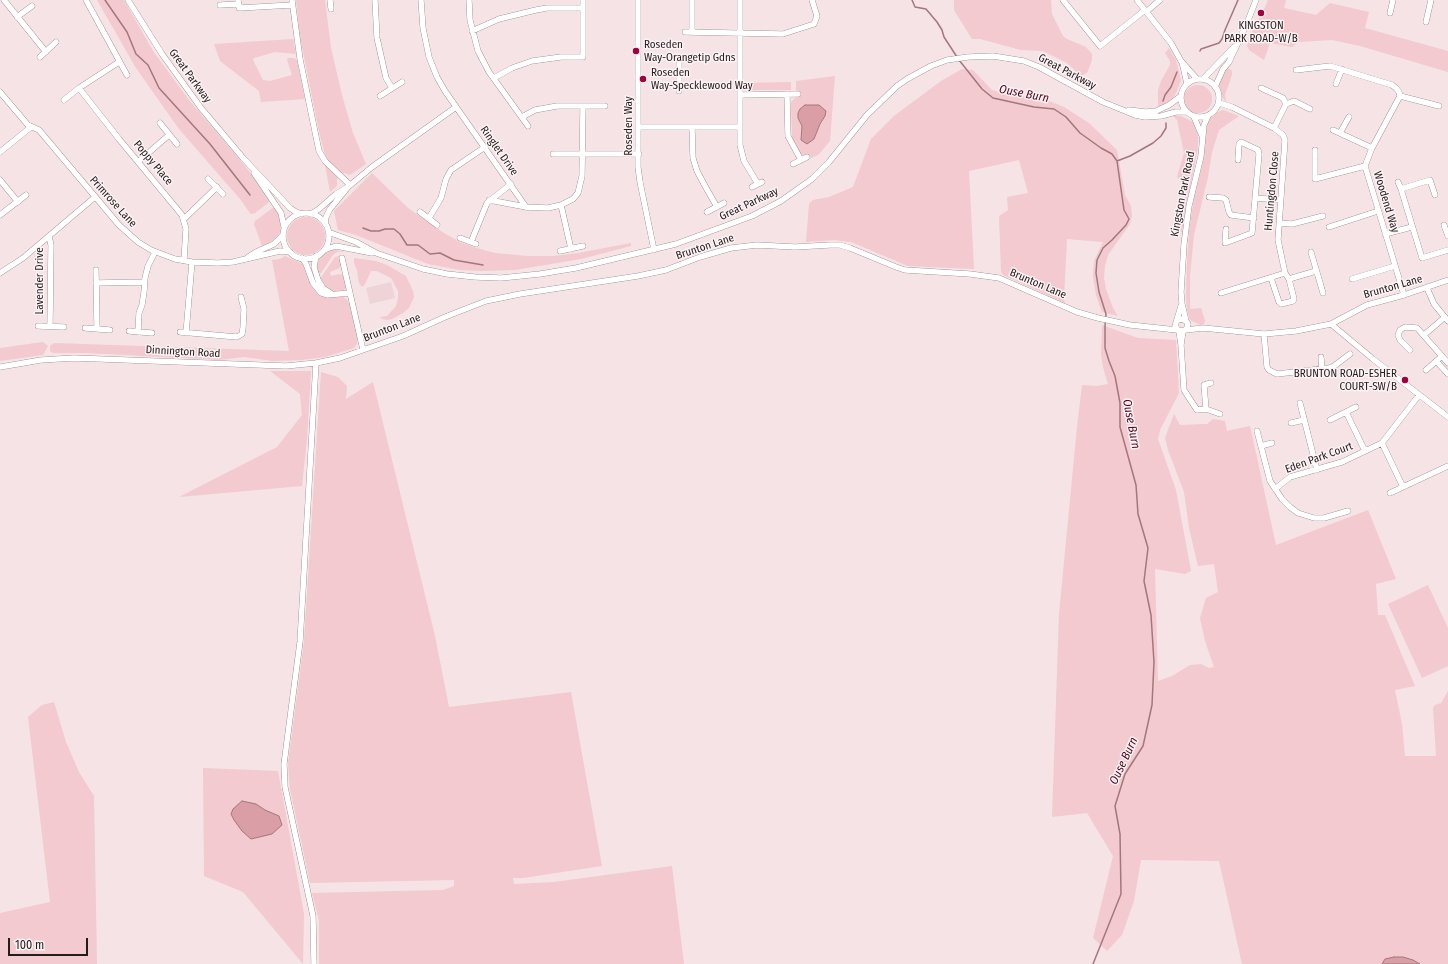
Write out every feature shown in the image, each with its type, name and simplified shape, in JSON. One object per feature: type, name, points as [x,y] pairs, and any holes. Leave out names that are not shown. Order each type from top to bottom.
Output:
[{"type":"street","points":[[4,0],[46,52]]},
{"type":"street","points":[[86,0],[127,74]]},
{"type":"street","name":"Great Parkway","points":[[128,0],[166,60],[201,108],[243,158],[290,208],[302,214]]},
{"type":"street","points":[[330,0],[331,9]]},
{"type":"street","points":[[375,0],[376,38],[386,78],[392,88]]},
{"type":"street","name":"Ringlet Drive","points":[[421,0],[423,28],[430,57],[437,77],[445,91],[526,206]]},
{"type":"street","points":[[469,0],[472,31],[478,51],[486,68],[528,126]]},
{"type":"street","points":[[494,78],[527,62],[546,59],[583,57],[583,0]]},
{"type":"street","name":"Roseden Way","points":[[638,0],[638,154],[640,182],[654,250]]},
{"type":"street","points":[[692,0],[692,32]]},
{"type":"street","points":[[740,0],[740,145],[742,154],[760,183],[752,188]]},
{"type":"street","points":[[685,32],[783,34],[812,25],[816,21],[817,16],[812,0]]},
{"type":"street","points":[[1064,0],[1100,46],[1160,0]]},
{"type":"street","points":[[1137,0],[1182,61],[1200,79],[1209,81],[1216,87],[1219,94],[1218,103],[1215,110],[1208,116],[1201,118],[1194,117],[1186,112],[1182,106],[1180,96],[1182,90],[1187,84],[1200,79],[1236,45]]},
{"type":"street","points":[[1216,87],[1218,79],[1223,69],[1229,62],[1256,0]]},
{"type":"street","points":[[1390,13],[1393,0]]},
{"type":"street","points":[[1426,22],[1431,0]]},
{"type":"street","points":[[220,5],[239,2],[239,8],[292,2],[299,52],[319,151],[325,161],[349,186]]},
{"type":"street","points":[[17,17],[32,6]]},
{"type":"street","points":[[472,31],[499,19],[536,10],[547,8],[583,8]]},
{"type":"street","points":[[40,57],[56,42]]},
{"type":"street","name":"Great Parkway","points":[[328,232],[356,242],[376,253],[408,265],[433,272],[475,278],[501,278],[540,274],[576,268],[654,250],[700,237],[752,216],[781,201],[812,179],[867,115],[889,93],[907,79],[920,71],[947,60],[968,57],[992,56],[1024,61],[1039,67],[1088,94],[1135,115],[1145,117],[1160,116],[1176,112],[1186,112]]},
{"type":"street","points":[[1182,61],[1187,84]]},
{"type":"street","points":[[64,100],[79,88],[119,62]]},
{"type":"street","points":[[679,63],[680,91]]},
{"type":"street","points":[[1296,70],[1324,66],[1342,69],[1392,85],[1396,88],[1400,96],[1439,106]]},
{"type":"street","points":[[1336,84],[1342,69]]},
{"type":"street","points":[[380,96],[402,82]]},
{"type":"street","name":"Poppy Place","points":[[79,88],[184,219]]},
{"type":"street","points":[[1260,88],[1283,98],[1286,104]]},
{"type":"street","name":"Primrose Lane","points":[[0,92],[30,127],[39,130],[95,197],[131,236],[155,252],[175,259],[192,262],[226,262],[280,252],[290,252]]},
{"type":"street","points":[[787,94],[788,136],[801,160]]},
{"type":"street","points":[[740,95],[798,94]]},
{"type":"street","name":"Great Parkway","points":[[1121,110],[1146,112],[1156,110],[1169,106],[1180,96]]},
{"type":"street","name":"Woodend Way","points":[[1400,96],[1372,148],[1365,166],[1404,295]]},
{"type":"street","points":[[1274,128],[1286,104],[1294,101],[1310,110]]},
{"type":"street","name":"Huntingdon Close","points":[[1218,103],[1232,107],[1274,128],[1283,135],[1286,145],[1280,200],[1278,246],[1294,298],[1293,301],[1281,304],[1279,302],[1271,278]]},
{"type":"street","points":[[311,214],[372,167],[456,106]]},
{"type":"street","points":[[522,118],[535,110],[557,106],[605,106]]},
{"type":"street","points":[[489,200],[548,208],[561,205],[573,199],[578,193],[582,176],[583,106]]},
{"type":"street","name":"Kingston Park Road","points":[[1180,328],[1184,244],[1190,206],[1201,156],[1204,125],[1208,116]]},
{"type":"street","name":"Kingston Park Road","points":[[1194,117],[1202,136]]},
{"type":"street","points":[[1340,133],[1349,117]]},
{"type":"street","points":[[160,122],[177,144]]},
{"type":"street","points":[[0,152],[30,127]]},
{"type":"street","points":[[639,127],[740,127]]},
{"type":"street","points":[[692,127],[693,158],[697,171],[717,207]]},
{"type":"street","points":[[1333,130],[1372,148]]},
{"type":"street","points":[[139,161],[169,135]]},
{"type":"street","points":[[1226,229],[1225,243],[1252,233],[1259,154],[1258,150],[1241,142],[1239,144],[1238,160]]},
{"type":"street","points":[[429,218],[441,198],[446,179],[451,170],[485,147]]},
{"type":"street","points":[[1316,150],[1315,179],[1365,166]]},
{"type":"street","points":[[553,154],[638,154]]},
{"type":"street","points":[[793,164],[807,157]]},
{"type":"street","name":"Great Parkway","points":[[243,158],[281,212],[284,220],[283,235]]},
{"type":"street","points":[[1251,160],[1258,161]]},
{"type":"street","points":[[208,178],[223,194]]},
{"type":"street","points":[[0,180],[18,202]]},
{"type":"street","points":[[1401,189],[1430,180],[1435,195]]},
{"type":"street","points":[[1398,182],[1422,258],[1448,250]]},
{"type":"street","points":[[460,238],[473,243],[487,203],[511,184]]},
{"type":"street","points":[[325,224],[326,217],[330,209],[349,186]]},
{"type":"street","points":[[184,260],[186,229],[184,219],[217,187]]},
{"type":"street","points":[[0,215],[26,195]]},
{"type":"street","name":"Lavender Drive","points":[[0,273],[23,258],[95,197]]},
{"type":"street","points":[[1209,197],[1223,198],[1226,200],[1228,212],[1231,215],[1254,218]]},
{"type":"street","points":[[1255,198],[1280,200]]},
{"type":"street","points":[[707,212],[724,203]]},
{"type":"street","points":[[561,205],[571,249]]},
{"type":"street","points":[[1329,227],[1378,211]]},
{"type":"street","points":[[420,212],[438,225]]},
{"type":"street","points":[[284,228],[291,218],[302,214],[311,214],[319,218],[325,224],[328,232],[327,243],[322,251]]},
{"type":"street","points":[[1279,223],[1292,224],[1323,216]]},
{"type":"street","points":[[1444,225],[1448,236]]},
{"type":"street","points":[[1385,234],[1412,226]]},
{"type":"street","points":[[283,235],[285,244],[290,252],[302,258],[316,256],[314,266],[318,280],[325,290],[332,294]]},
{"type":"street","name":"Primrose Lane","points":[[246,258],[276,243],[283,235]]},
{"type":"street","name":"Lavender Drive","points":[[48,236],[51,245],[50,326]]},
{"type":"street","name":"Brunton Lane","points":[[342,258],[363,350],[403,336],[486,301],[520,294],[638,276],[666,270],[700,257],[731,248],[757,244],[795,247],[830,244],[840,245],[896,268],[905,270],[985,275],[1006,281],[1077,312],[1130,325],[1158,328],[1203,328],[1264,334],[1296,331],[1331,324],[1367,305],[1427,288],[1448,280]]},
{"type":"street","name":"Great Parkway","points":[[316,256],[327,248],[336,246],[376,253]]},
{"type":"street","points":[[560,251],[583,246]]},
{"type":"street","points":[[138,332],[139,313],[142,305],[144,282],[148,266],[155,252]]},
{"type":"street","points":[[1311,252],[1323,293]]},
{"type":"street","points":[[302,258],[313,282],[318,290],[323,294],[350,293]]},
{"type":"street","points":[[192,262],[183,333],[237,337],[242,334],[244,309],[241,298]]},
{"type":"street","points":[[1352,279],[1395,266]]},
{"type":"street","points":[[96,270],[96,329]]},
{"type":"street","points":[[1221,293],[1271,278],[1316,271]]},
{"type":"street","points":[[96,282],[144,282]]},
{"type":"street","points":[[1424,335],[1446,319],[1434,304],[1427,288]]},
{"type":"street","name":"Kingston Park Road","points":[[1182,304],[1186,322]]},
{"type":"street","name":"Brunton Lane","points":[[1180,328],[1182,319],[1203,328]]},
{"type":"street","points":[[1186,322],[1188,326],[1180,328],[1184,390],[1197,410],[1206,409],[1220,414]]},
{"type":"street","points":[[1331,324],[1448,417]]},
{"type":"street","name":"Lavender Drive","points":[[38,326],[64,327]]},
{"type":"street","points":[[1410,350],[1400,340],[1398,334],[1400,330],[1405,327],[1417,328],[1424,335],[1448,363],[1442,368]]},
{"type":"street","points":[[85,328],[110,330]]},
{"type":"street","points":[[129,331],[152,333]]},
{"type":"street","points":[[1264,334],[1266,364],[1269,370],[1277,374],[1322,369],[1334,366],[1350,354]]},
{"type":"street","name":"Dinnington Road","points":[[0,367],[41,360],[74,358],[279,366],[316,363],[363,350]]},
{"type":"street","points":[[1426,370],[1442,356]]},
{"type":"street","points":[[1321,357],[1322,369]]},
{"type":"street","points":[[1436,361],[1448,374]]},
{"type":"street","points":[[314,964],[313,916],[285,787],[284,764],[300,642],[316,363]]},
{"type":"street","points":[[1206,409],[1204,385],[1211,383]]},
{"type":"street","name":"Eden Park Court","points":[[1275,489],[1290,477],[1342,462],[1382,443],[1419,395]]},
{"type":"street","points":[[1300,403],[1317,470]]},
{"type":"street","points":[[1330,420],[1356,408]]},
{"type":"street","points":[[1346,412],[1365,451]]},
{"type":"street","points":[[1291,423],[1304,420]]},
{"type":"street","points":[[1257,431],[1268,475],[1275,489],[1290,507],[1307,517],[1324,518],[1348,511]]},
{"type":"street","points":[[1261,446],[1272,443]]},
{"type":"street","points":[[1382,443],[1403,487]]},
{"type":"street","points":[[1390,494],[1448,466]]},
{"type":"shaded area","points":[[97,0],[124,0],[153,51],[189,100],[257,181],[270,201],[268,203],[255,213],[250,213],[240,199],[179,129],[136,68]]},
{"type":"shaded area","points":[[296,0],[325,0],[331,48],[342,95],[353,133],[366,164],[350,175],[344,173],[342,174],[330,163],[325,155],[300,37]]},
{"type":"shaded area","points":[[954,0],[1051,0],[1052,14],[1063,36],[1086,47],[1092,54],[1092,60],[1087,73],[1081,76],[1067,63],[1043,51],[1021,50],[980,39],[972,39],[954,10]]},
{"type":"shaded area","points":[[1268,0],[1286,0],[1284,8],[1316,15],[1330,3],[1369,12],[1365,28],[1448,51],[1448,72],[1360,46],[1332,40],[1298,42],[1292,47],[1270,43],[1264,60],[1249,50],[1247,45],[1253,29]]},
{"type":"shaded area","points":[[293,39],[296,54],[275,52],[254,58],[253,60],[263,80],[270,81],[292,75],[287,60],[288,58],[294,58],[297,60],[305,99],[261,102],[259,91],[220,61],[214,44]]},
{"type":"shaded area","points":[[1169,48],[1176,60],[1181,80],[1174,97],[1162,106],[1158,107],[1158,90],[1170,65],[1170,61],[1165,53]]},
{"type":"shaded area","points":[[1227,67],[1232,71],[1232,75],[1225,95],[1226,102],[1219,91],[1219,83]]},
{"type":"shaded area","points":[[962,69],[973,70],[992,90],[1005,94],[1042,98],[1064,107],[1089,123],[1117,150],[1125,195],[1131,206],[1132,215],[1130,224],[1108,255],[1105,266],[1104,278],[1106,289],[1113,308],[1118,316],[1102,312],[1096,295],[1093,277],[1094,261],[1103,242],[1067,239],[1065,303],[1003,275],[1001,271],[999,216],[1008,210],[1007,197],[1028,193],[1019,160],[969,171],[974,269],[908,266],[851,242],[834,240],[806,242],[809,204],[813,200],[829,197],[853,187],[871,139],[894,116],[941,81]]},
{"type":"shaded area","points":[[835,76],[830,141],[818,155],[811,158],[808,153],[803,155],[800,154],[792,139],[791,102],[796,97],[800,97],[800,92],[796,92],[796,81]],"holes":[[[798,118],[823,121],[820,124],[814,139],[801,130],[802,126]]]},
{"type":"shaded area","points":[[791,82],[791,90],[744,90],[744,83]]},
{"type":"shaded area","points":[[1198,85],[1208,89],[1212,99],[1208,109],[1198,113],[1188,109],[1184,99],[1188,89]]},
{"type":"shaded area","points":[[805,105],[819,105],[826,111],[814,139],[807,144],[801,140],[802,126],[798,118],[800,109]]},
{"type":"shaded area","points":[[1223,110],[1239,116],[1219,130],[1212,152],[1208,177],[1194,235],[1190,276],[1190,309],[1201,308],[1205,321],[1203,326],[1190,320],[1187,310],[1186,295],[1189,231],[1194,197],[1202,166],[1207,126],[1210,118],[1215,113]]},
{"type":"shaded area","points":[[1172,115],[1181,116],[1193,122],[1198,136],[1198,147],[1182,232],[1179,232],[1187,189],[1177,177],[1184,153],[1177,120]]},
{"type":"shaded area","points":[[325,165],[338,178],[337,186],[330,192]]},
{"type":"shaded area","points":[[372,173],[408,208],[444,233],[462,243],[480,249],[495,253],[528,256],[553,256],[631,243],[631,246],[581,259],[515,270],[460,270],[428,264],[356,235],[338,230],[334,211]]},
{"type":"shaded area","points":[[274,207],[279,214],[281,224],[280,233],[275,240],[262,246],[254,224],[255,221]]},
{"type":"shaded area","points":[[306,217],[316,220],[322,226],[325,236],[322,246],[316,252],[306,255],[296,252],[290,246],[287,236],[290,226],[296,220]]},
{"type":"shaded area","points":[[333,250],[345,251],[337,252],[333,255],[321,273],[317,274],[316,271],[318,260],[323,254]]},
{"type":"shaded area","points":[[285,256],[303,264],[312,285],[319,294],[343,297],[347,300],[350,305],[357,337],[357,344],[354,348],[325,357],[273,361],[244,357],[219,360],[88,353],[53,353],[50,351],[50,346],[54,343],[289,351],[272,260],[280,259]]},
{"type":"shaded area","points":[[339,256],[341,264],[340,268],[330,272],[331,276],[339,274],[343,275],[346,288],[344,290],[332,292],[325,288],[320,279],[335,257]]},
{"type":"shaded area","points":[[354,258],[376,261],[387,265],[406,276],[413,291],[414,297],[409,308],[392,319],[382,319],[380,317],[387,316],[396,306],[398,291],[391,278],[377,271],[371,271],[362,287],[359,283]]},
{"type":"shaded area","points":[[391,282],[395,298],[370,304],[366,288]]},
{"type":"shaded area","points":[[1102,325],[1138,338],[1176,340],[1179,393],[1160,430],[1158,439],[1176,490],[1191,571],[1185,574],[1155,569],[1158,681],[1172,676],[1190,665],[1201,664],[1209,668],[1214,667],[1205,641],[1200,618],[1206,598],[1218,592],[1214,564],[1198,566],[1189,528],[1184,492],[1165,438],[1174,414],[1180,425],[1207,424],[1213,419],[1225,421],[1227,431],[1250,426],[1276,545],[1368,510],[1396,579],[1376,584],[1378,615],[1385,615],[1415,686],[1395,690],[1402,724],[1405,756],[1436,756],[1433,708],[1435,705],[1441,703],[1448,691],[1448,964],[1242,964],[1219,861],[1141,860],[1134,901],[1122,935],[1107,951],[1093,938],[1113,856],[1087,813],[1052,817],[1059,614],[1077,427],[1082,385],[1097,386],[1108,384],[1101,355]]},
{"type":"shaded area","points":[[43,342],[48,346],[43,355],[0,361],[0,348]]},
{"type":"shaded area","points":[[270,371],[311,371],[307,439],[302,486],[179,497],[277,447],[302,415],[300,394]]},
{"type":"shaded area","points":[[321,372],[338,377],[347,386],[346,399],[373,382],[435,636],[449,707],[571,692],[602,866],[523,878],[513,878],[514,884],[554,882],[672,866],[684,964],[319,964],[319,920],[312,893],[443,890],[454,886],[454,880],[310,883],[290,789],[288,764],[304,641]]},
{"type":"shaded area","points":[[1428,585],[1448,628],[1448,666],[1422,678],[1388,604]]},
{"type":"shaded area","points":[[54,702],[66,742],[79,772],[94,796],[97,964],[0,964],[0,913],[50,902],[28,717],[42,705]]},
{"type":"shaded area","points":[[203,768],[278,771],[304,914],[303,964],[243,892],[204,876]]},
{"type":"shaded area","points":[[242,801],[256,804],[279,816],[282,825],[272,834],[251,839],[242,831],[231,814],[233,809]]},
{"type":"shaded area","points":[[1403,957],[1420,964],[1382,964],[1385,959]]},
{"type":"waterway","points":[[105,0],[127,32],[136,54],[148,65],[159,88],[210,144],[250,195]]},
{"type":"waterway","name":"Ouse Burn","points":[[912,0],[915,7],[926,9],[937,22],[944,37],[957,57]]},
{"type":"waterway","points":[[1200,51],[1201,49],[1219,43],[1222,39],[1238,0]]},
{"type":"waterway","name":"Ouse Burn","points":[[959,60],[982,89],[993,98],[1034,107],[1054,109],[1066,117],[1080,133],[1112,154],[1117,161],[1124,210],[1129,219],[1126,225],[1103,248],[1097,260],[1096,273],[1099,292],[1106,314],[1105,348],[1115,376],[1120,403],[1120,427],[1136,485],[1138,514],[1148,548],[1144,581],[1151,615],[1154,662],[1152,705],[1143,746],[1125,774],[1115,806],[1120,834],[1121,894],[1093,964]]},
{"type":"waterway","points":[[1163,101],[1177,72]]},
{"type":"waterway","points":[[1117,161],[1130,156],[1153,143],[1161,136],[1166,128],[1166,123]]},
{"type":"waterway","points":[[363,228],[371,231],[394,229],[400,234],[407,245],[418,245],[430,254],[440,253],[454,260],[483,265]]},
{"type":"place","name":"KINGSTON PARK ROAD-W/B","points":[[1261,13]]},
{"type":"place","name":"Roseden Way-Orangetip Gdns","points":[[636,51]]},
{"type":"place","name":"Roseden Way-Specklewood Way","points":[[643,79]]},
{"type":"place","name":"BRUNTON ROAD-ESHER COURT-SW/B","points":[[1405,380]]}]
